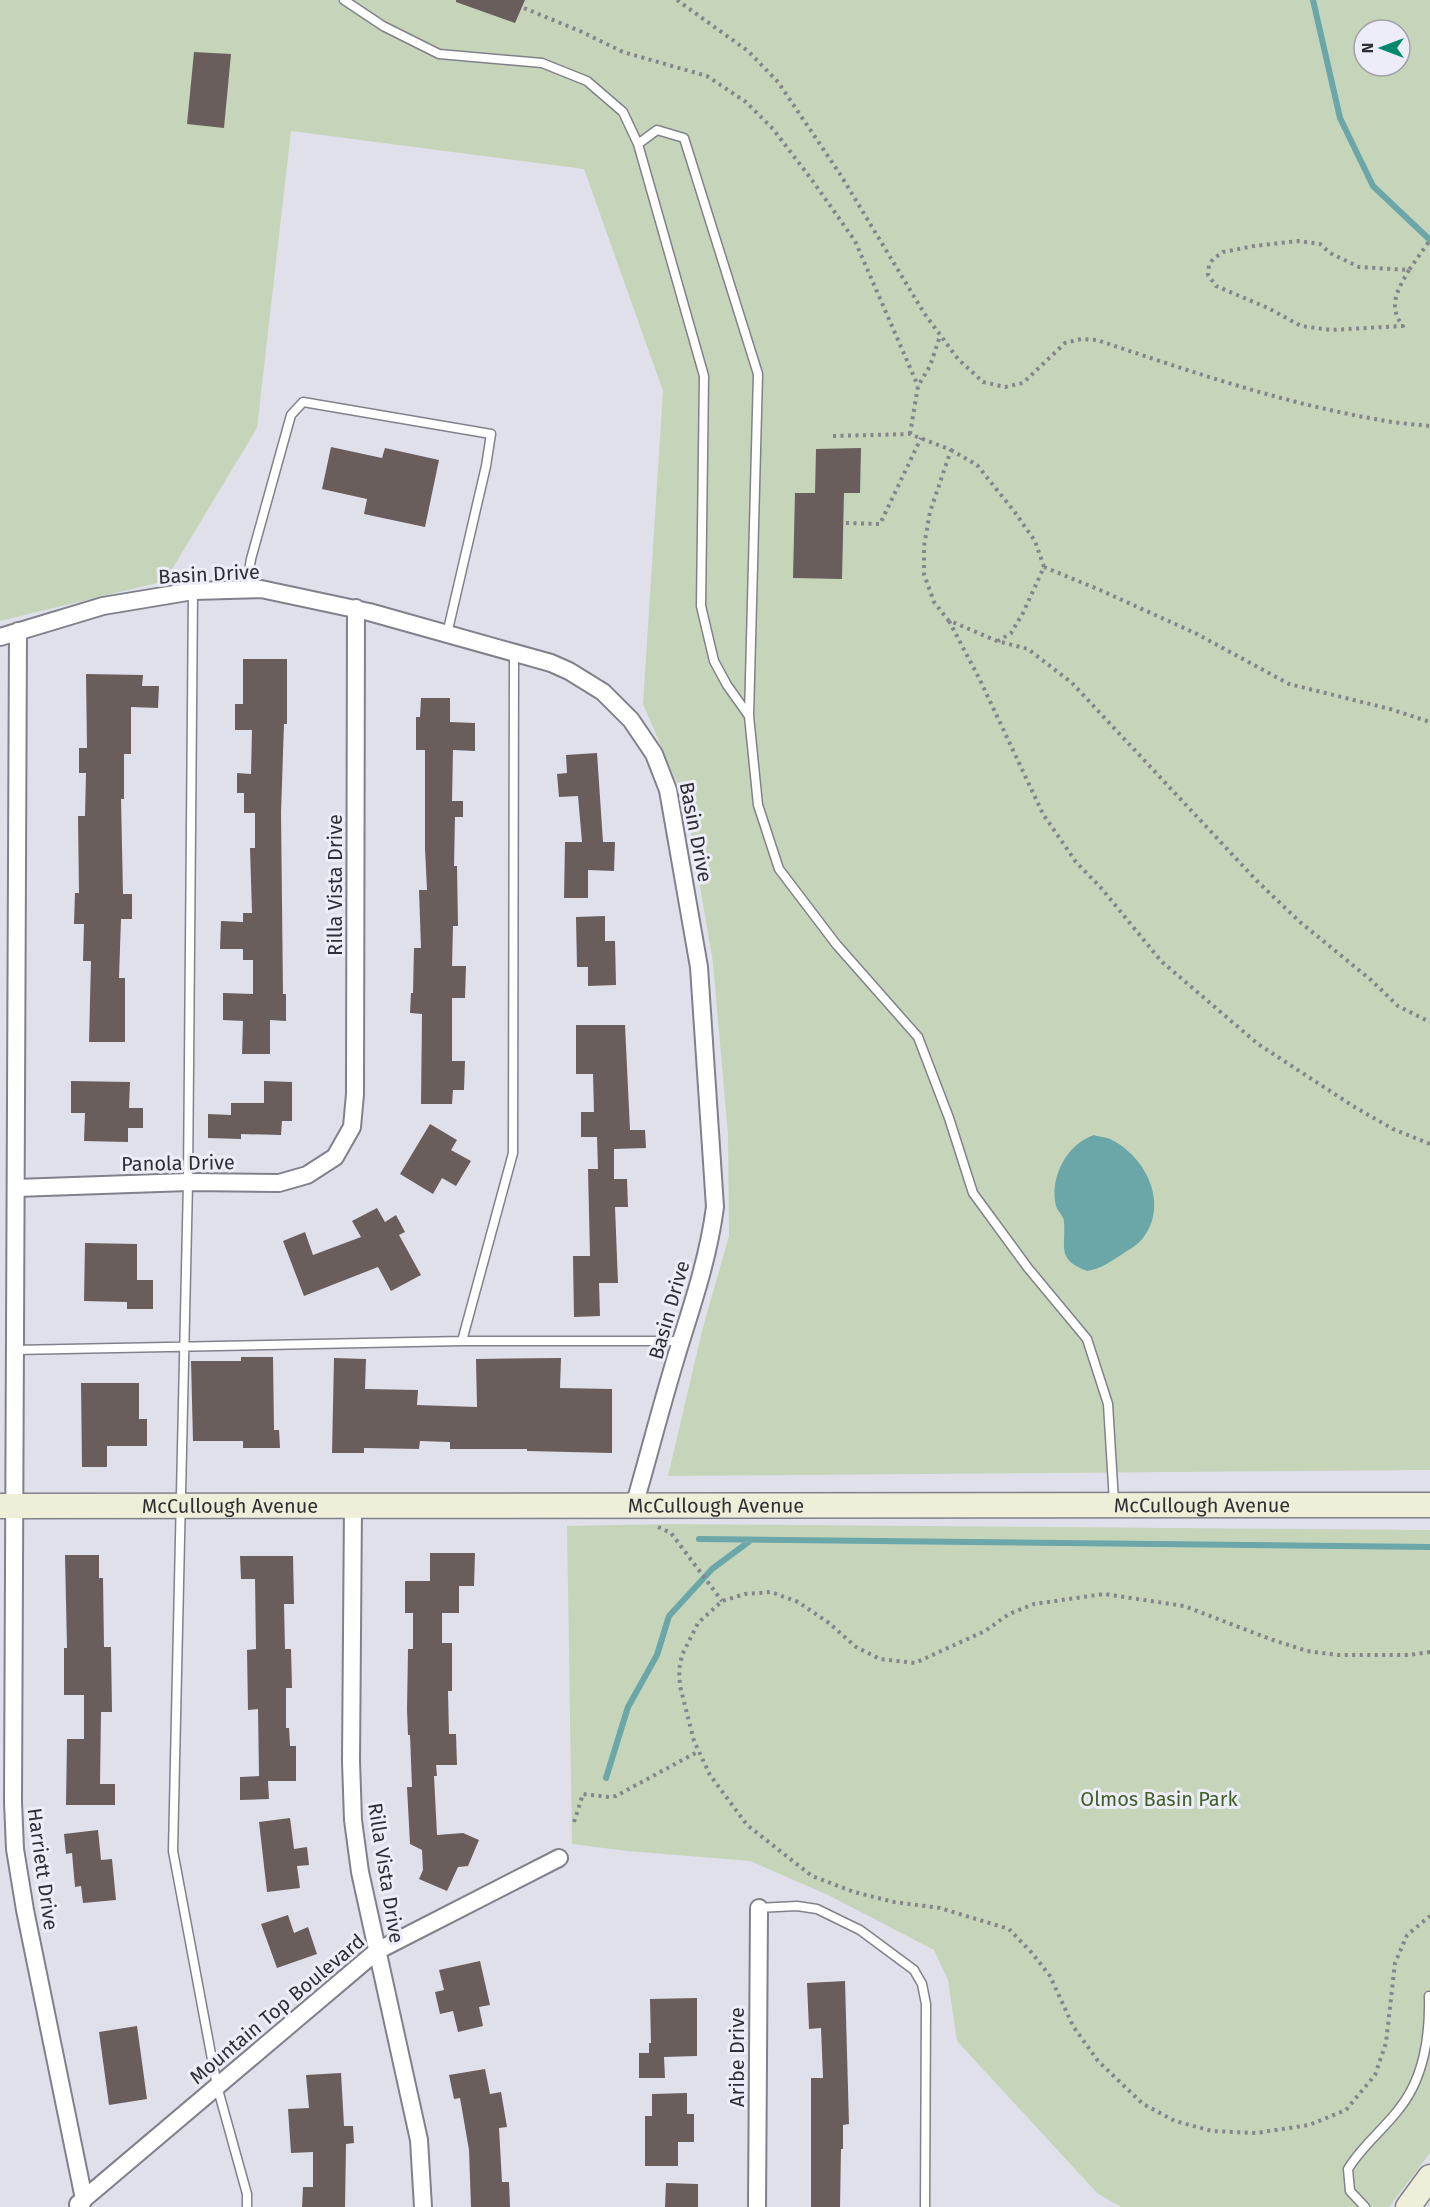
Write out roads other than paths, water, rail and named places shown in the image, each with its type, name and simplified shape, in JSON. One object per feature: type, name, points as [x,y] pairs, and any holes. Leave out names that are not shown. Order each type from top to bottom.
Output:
[{"type":"main road","name":"McCullough Avenue","points":[[8,1506],[1430,1505]]},
{"type":"main road","points":[[1408,2207],[1430,2177]]},
{"type":"street","name":"Basin Drive","points":[[0,637],[103,606],[193,591],[261,589],[356,608],[551,663],[603,692],[632,720],[654,753],[668,790],[699,967],[715,1207],[712,1233],[693,1307],[634,1506]]},
{"type":"street","name":"Rilla Vista Drive","points":[[335,1157],[352,1127],[355,1094],[356,608]]},
{"type":"street","name":"Harriett Drive","points":[[18,632],[16,1188],[14,1350],[8,1506],[13,1802],[15,1849],[80,2204]]},
{"type":"street","name":"Panola Drive","points":[[16,1188],[188,1182],[279,1183],[307,1175],[335,1157]]},
{"type":"street","name":"Rilla Vista Drive","points":[[353,1506],[351,1761],[353,1820],[360,1872],[419,2140],[423,2207]]},
{"type":"street","name":"Mountain Top Boulevard","points":[[80,2204],[377,1951],[559,1858]]},
{"type":"street","name":"Aribe Drive","points":[[757,2207],[759,1908]]},
{"type":"lane","points":[[344,0],[383,26],[439,54],[542,63],[587,81],[623,112],[638,144],[704,376],[701,606],[714,661],[727,685],[749,716]]},
{"type":"lane","points":[[638,144],[657,130],[684,138],[758,374],[749,716],[758,806],[778,870],[836,944],[918,1036],[949,1118],[973,1194],[1028,1268],[1087,1340],[1108,1404],[1114,1505]]},
{"type":"lane","points":[[246,590],[250,559],[291,415],[303,402],[491,434],[486,466],[447,634]]},
{"type":"lane","points":[[193,591],[188,1182],[173,1851],[217,2086],[247,2194],[247,2207]]},
{"type":"lane","points":[[462,1341],[513,1153],[514,653]]},
{"type":"lane","points":[[14,1350],[462,1341],[682,1341]]},
{"type":"lane","points":[[759,1908],[797,1905],[818,1909],[860,1930],[914,1970],[922,1984],[926,2004],[925,2207]]},
{"type":"lane","points":[[1365,2207],[1350,2191],[1348,2169],[1364,2147],[1400,2108],[1419,2077],[1428,2043],[1430,2013],[1428,1995]]},
{"type":"water","points":[[1094,1135],[1112,1140],[1135,1158],[1150,1183],[1154,1197],[1154,1211],[1151,1225],[1138,1243],[1105,1265],[1087,1271],[1071,1262],[1065,1252],[1064,1220],[1056,1206],[1055,1184],[1062,1163],[1068,1154],[1084,1139]]},
{"type":"waterway","points":[[1313,0],[1340,118],[1373,186],[1430,240]]},
{"type":"waterway","points":[[699,1539],[1430,1547]]},
{"type":"waterway","points":[[606,1778],[628,1707],[657,1655],[669,1616],[712,1569],[751,1540]]},
{"type":"park label","name":"Olmos Basin Park","points":[[1159,1799]]}]
